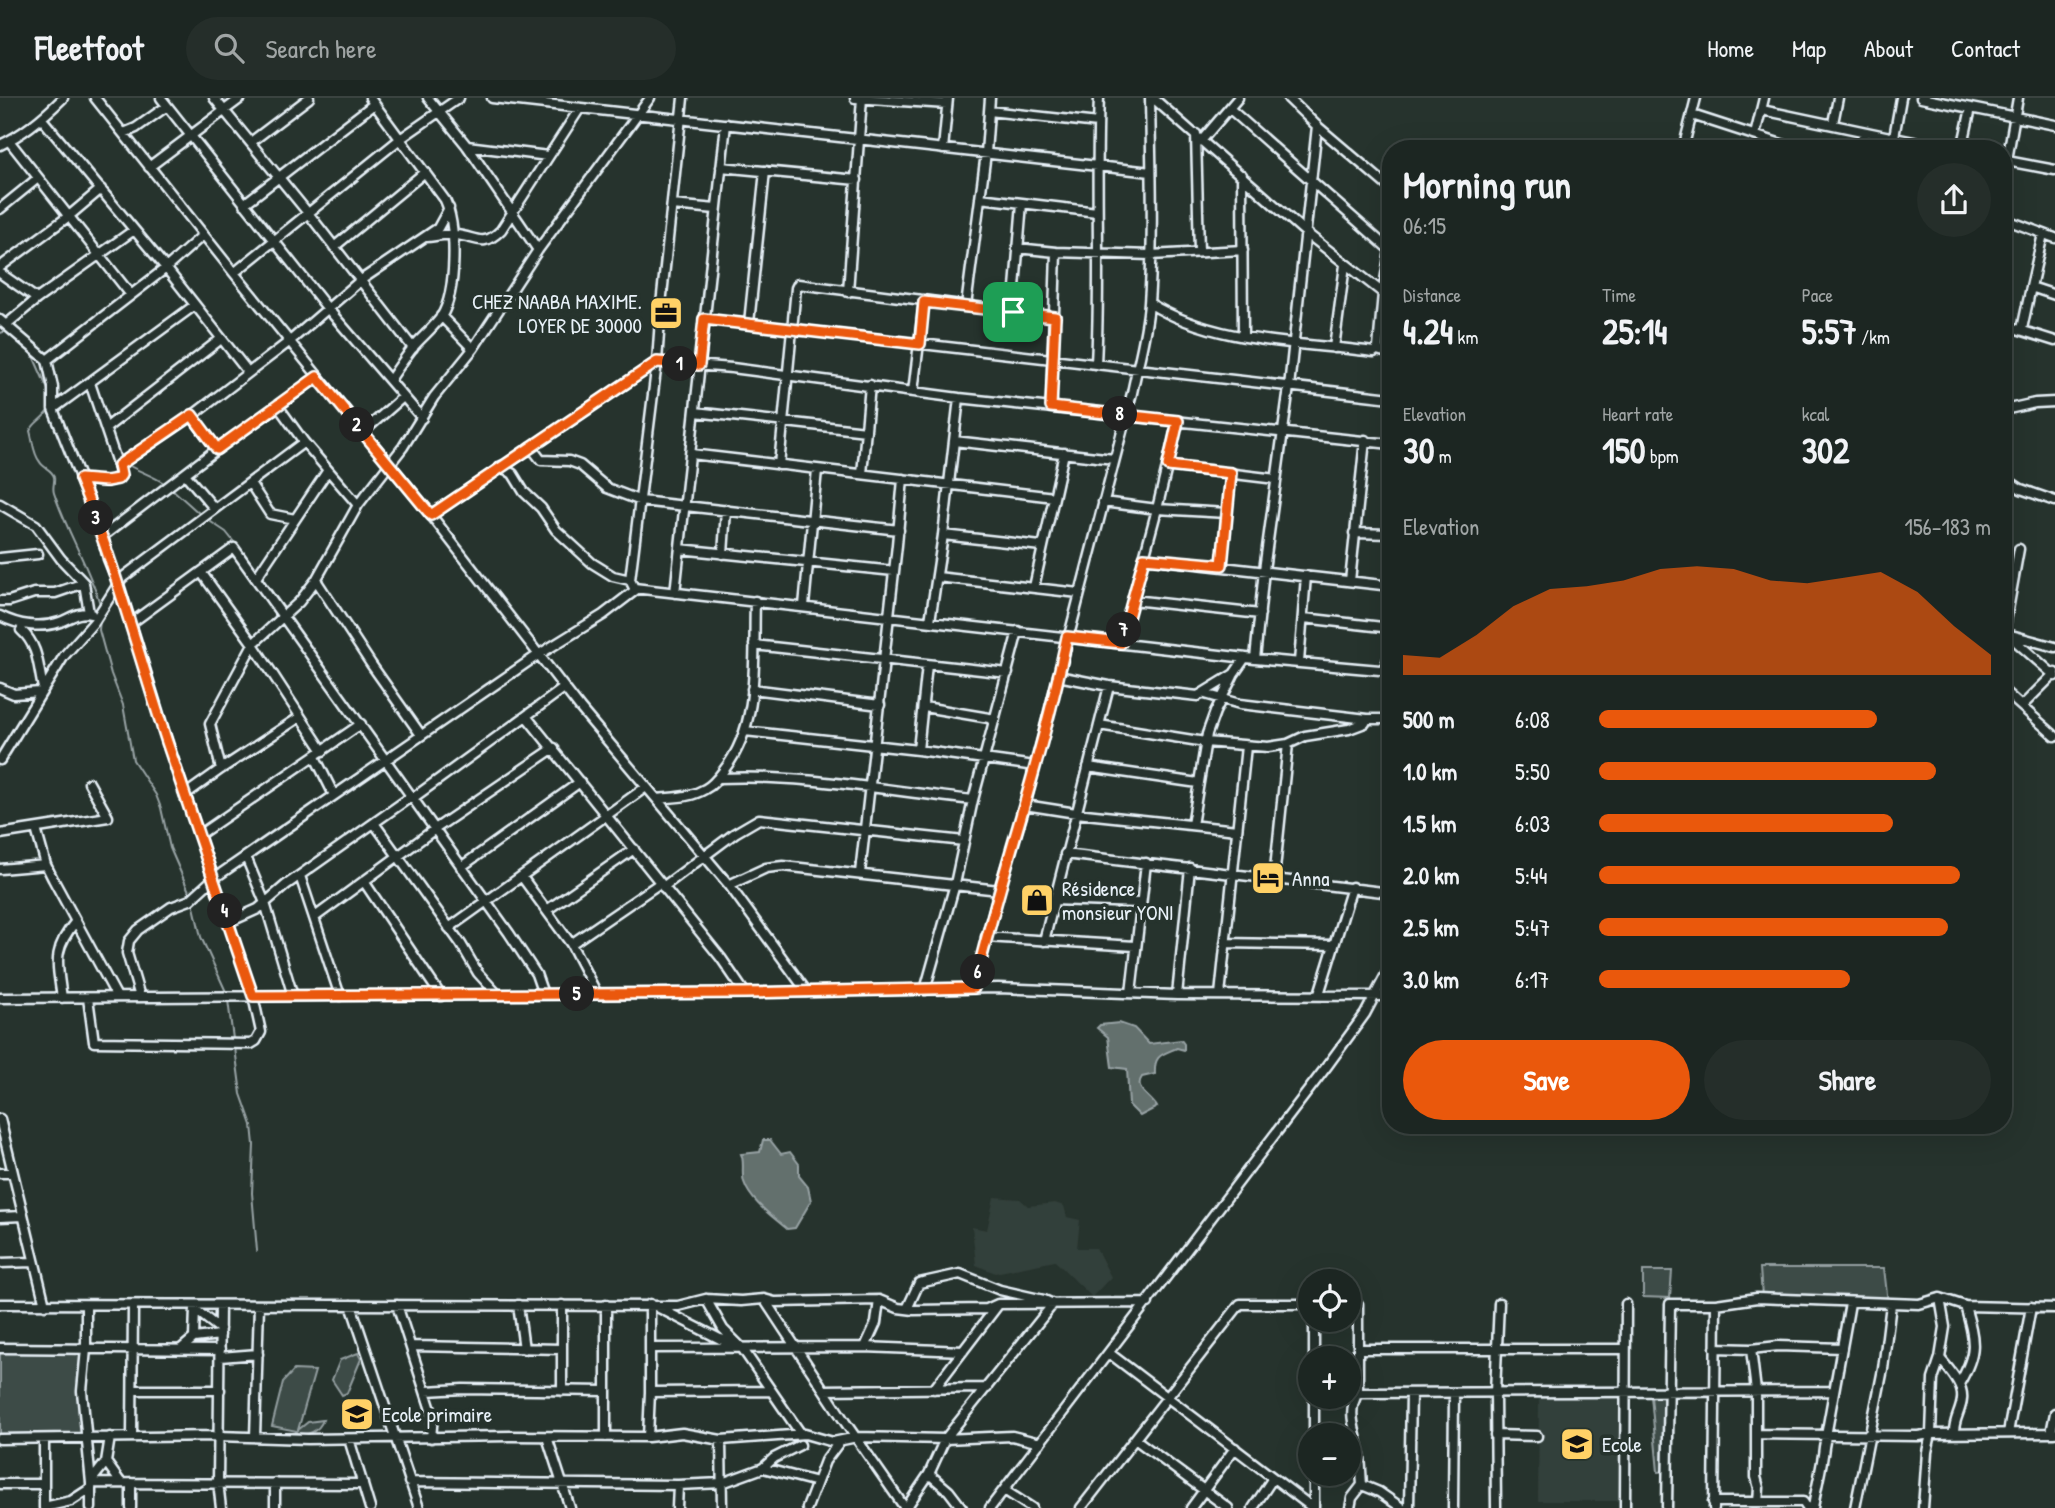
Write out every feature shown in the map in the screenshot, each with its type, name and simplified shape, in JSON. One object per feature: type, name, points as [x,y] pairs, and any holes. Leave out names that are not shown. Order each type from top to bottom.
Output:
[{"type":"street","points":[[0,145],[10,142],[42,119],[63,98]]},
{"type":"street","points":[[95,98],[317,377],[390,463],[564,688],[729,885],[807,992]]},
{"type":"street","points":[[214,98],[413,348]]},
{"type":"street","points":[[149,167],[241,98]]},
{"type":"street","points":[[251,142],[309,98]]},
{"type":"street","points":[[428,98],[467,146],[538,250]]},
{"type":"street","points":[[234,273],[400,139],[459,98]]},
{"type":"street","points":[[495,98],[1151,172]]},
{"type":"street","points":[[221,769],[210,724],[253,644],[299,602],[316,580],[358,505],[422,418],[434,397],[472,349],[538,250],[650,98]]},
{"type":"street","points":[[630,580],[642,501],[657,362],[682,98]]},
{"type":"street","points":[[966,306],[986,153],[990,98]]},
{"type":"street","points":[[1096,363],[1100,254],[1096,166],[1099,98]]},
{"type":"street","points":[[1151,98],[1305,232],[1382,292]]},
{"type":"street","points":[[974,988],[999,890],[1025,805],[1137,369],[1149,303],[1151,98]]},
{"type":"street","points":[[1199,252],[1199,137],[1230,109],[1238,98]]},
{"type":"street","points":[[1288,98],[1382,181]]},
{"type":"street","points":[[1685,140],[1696,98]]},
{"type":"street","points":[[1755,135],[1764,98]]},
{"type":"street","points":[[1833,123],[1838,98]]},
{"type":"street","points":[[1895,137],[1901,98]]},
{"type":"street","points":[[1921,98],[2055,125]]},
{"type":"street","points":[[2011,140],[2018,98]]},
{"type":"street","points":[[848,292],[860,139],[860,99],[947,101],[943,149]]},
{"type":"street","points":[[124,133],[136,128],[166,101],[190,137],[328,309],[422,418]]},
{"type":"street","points":[[244,204],[372,101],[449,208],[452,234],[452,275],[449,295],[441,316],[390,380]]},
{"type":"street","points":[[426,237],[452,234],[480,241],[492,238],[501,230],[580,108]]},
{"type":"street","points":[[1964,140],[1971,108]]},
{"type":"street","points":[[1230,109],[1382,243]]},
{"type":"street","points":[[1762,110],[1908,140]]},
{"type":"street","points":[[989,111],[1098,123]]},
{"type":"street","points":[[1692,115],[1770,140]]},
{"type":"street","points":[[42,119],[248,372]]},
{"type":"street","points":[[675,593],[726,124]]},
{"type":"street","points":[[1058,676],[1109,686],[1196,696],[1205,694],[1234,674],[1250,658],[1260,614],[1289,387],[1317,126]]},
{"type":"street","points":[[1862,140],[1864,132]]},
{"type":"street","points":[[10,142],[131,295]]},
{"type":"street","points":[[467,146],[548,156]]},
{"type":"street","points":[[2012,163],[2055,170]]},
{"type":"street","points":[[721,167],[857,180]]},
{"type":"street","points":[[749,323],[765,171]]},
{"type":"street","points":[[334,247],[425,172]]},
{"type":"street","points":[[1242,176],[1243,335]]},
{"type":"street","points":[[0,209],[38,178]]},
{"type":"street","points":[[0,267],[101,189]]},
{"type":"street","points":[[980,198],[1097,212]]},
{"type":"street","points":[[1013,312],[1022,203]]},
{"type":"street","points":[[672,205],[716,209]]},
{"type":"street","points":[[119,465],[192,415],[290,341],[361,280],[426,237],[443,223],[449,208]]},
{"type":"street","points":[[2012,222],[2055,238]]},
{"type":"street","points":[[88,998],[94,1042],[251,1044],[261,1032],[253,996],[119,585],[108,559],[103,536],[53,409],[53,387],[47,360],[3,322],[134,230]]},
{"type":"street","points":[[2022,329],[2043,234]]},
{"type":"street","points":[[47,360],[166,268],[203,235]]},
{"type":"street","points":[[1017,247],[1056,252],[1151,256],[1243,250]]},
{"type":"street","points":[[1051,407],[1056,252]]},
{"type":"street","points":[[1334,348],[1345,265]]},
{"type":"street","points":[[0,273],[37,299]]},
{"type":"street","points":[[779,465],[798,284],[1055,317]]},
{"type":"street","points":[[2031,287],[2055,295]]},
{"type":"street","points":[[913,392],[924,302]]},
{"type":"street","points":[[1377,350],[1382,302]]},
{"type":"street","points":[[1149,303],[1177,320],[1243,335],[1293,344],[1382,351]]},
{"type":"street","points":[[53,409],[195,305]]},
{"type":"street","points":[[441,316],[472,349]]},
{"type":"street","points":[[704,319],[1382,397]]},
{"type":"street","points":[[2012,327],[2055,341]]},
{"type":"street","points":[[106,428],[221,339]]},
{"type":"street","points":[[431,515],[657,362],[788,374],[959,398],[1382,443]]},
{"type":"street","points":[[103,536],[317,377]]},
{"type":"street","points":[[80,479],[114,481],[121,476],[90,383]]},
{"type":"street","points":[[862,474],[870,385]]},
{"type":"street","points":[[363,432],[403,397]]},
{"type":"street","points":[[930,621],[959,398]]},
{"type":"street","points":[[2012,408],[2055,401]]},
{"type":"street","points":[[278,407],[358,505]]},
{"type":"street","points":[[695,412],[866,431]]},
{"type":"street","points":[[192,415],[217,449]]},
{"type":"street","points":[[1121,643],[1178,421]]},
{"type":"street","points":[[1350,581],[1365,440]]},
{"type":"street","points":[[954,441],[1114,459]]},
{"type":"street","points":[[0,760],[64,656],[128,573],[304,442]]},
{"type":"street","points":[[531,447],[541,459],[569,461],[580,465],[610,489],[642,501],[899,530]]},
{"type":"street","points":[[1034,587],[1041,546],[1064,453]]},
{"type":"street","points":[[691,454],[1054,497]]},
{"type":"street","points":[[501,466],[513,474],[524,492],[541,508],[556,530],[592,563],[613,576],[630,580],[637,589]]},
{"type":"street","points":[[1168,466],[1276,479]]},
{"type":"street","points":[[257,578],[328,470]]},
{"type":"street","points":[[804,606],[817,470]]},
{"type":"street","points":[[1222,565],[1231,473]]},
{"type":"street","points":[[185,474],[214,508]]},
{"type":"street","points":[[860,873],[899,530],[902,479]]},
{"type":"street","points":[[250,483],[270,514],[295,519]]},
{"type":"street","points":[[2012,483],[2055,501]]},
{"type":"street","points":[[1103,502],[1157,509],[1227,513]]},
{"type":"street","points":[[0,504],[36,525],[61,559],[84,583],[93,615]]},
{"type":"street","points":[[723,554],[726,510]]},
{"type":"street","points":[[1354,533],[1382,534]]},
{"type":"street","points":[[943,535],[1041,546]]},
{"type":"street","points":[[130,624],[234,548],[536,974],[543,994]]},
{"type":"street","points":[[680,549],[894,571]]},
{"type":"street","points":[[2012,594],[2020,550]]},
{"type":"street","points":[[0,558],[38,554]]},
{"type":"street","points":[[1144,558],[1382,585]]},
{"type":"street","points":[[201,572],[253,644],[300,717],[319,754],[334,795]]},
{"type":"street","points":[[1299,662],[1306,576]]},
{"type":"street","points":[[937,577],[1079,593]]},
{"type":"street","points":[[316,580],[421,735]]},
{"type":"street","points":[[0,601],[34,593],[55,593],[84,583]]},
{"type":"street","points":[[140,997],[127,953],[129,941],[138,930],[170,907],[190,900],[213,879],[385,759],[538,655],[603,615],[637,589],[1382,670]]},
{"type":"street","points":[[1133,600],[1260,614]]},
{"type":"street","points":[[657,799],[690,796],[709,787],[736,753],[745,731],[752,689],[755,601]]},
{"type":"street","points":[[0,617],[24,625],[60,622],[73,615],[93,615]]},
{"type":"street","points":[[1304,618],[1382,627]]},
{"type":"street","points":[[21,630],[28,636],[39,659],[42,690]]},
{"type":"street","points":[[925,990],[1018,631]]},
{"type":"street","points":[[2012,634],[2055,647]]},
{"type":"street","points":[[2012,638],[2054,674],[2022,706]]},
{"type":"street","points":[[754,645],[1008,673]]},
{"type":"street","points":[[918,750],[927,665]]},
{"type":"street","points":[[1192,825],[1205,742],[1234,674]]},
{"type":"street","points":[[1044,941],[1109,686]]},
{"type":"street","points":[[0,688],[15,694],[42,690]]},
{"type":"street","points":[[229,922],[250,914],[564,688]]},
{"type":"street","points":[[752,689],[880,705]]},
{"type":"street","points":[[1205,694],[1221,700],[1283,710],[1382,719]]},
{"type":"street","points":[[2012,698],[2055,736]]},
{"type":"street","points":[[924,707],[995,719]]},
{"type":"street","points":[[526,716],[721,958],[745,993]]},
{"type":"street","points":[[186,794],[300,717]]},
{"type":"street","points":[[1099,724],[1205,742],[1220,741],[1246,746],[1288,744],[1305,736],[1349,729],[1365,723],[1367,719]]},
{"type":"street","points":[[199,835],[360,724]]},
{"type":"street","points":[[745,731],[1035,766]]},
{"type":"street","points":[[1274,879],[1288,744]]},
{"type":"street","points":[[1220,995],[1246,746]]},
{"type":"street","points":[[315,917],[365,883],[435,829],[554,748]]},
{"type":"street","points":[[1088,767],[1198,783]]},
{"type":"street","points":[[718,778],[751,777],[870,787],[973,800]]},
{"type":"street","points":[[461,867],[580,782]]},
{"type":"street","points":[[0,834],[108,817],[89,783]]},
{"type":"street","points":[[449,928],[646,787]]},
{"type":"street","points":[[1025,805],[1237,830]]},
{"type":"street","points":[[571,944],[759,819],[964,841]]},
{"type":"street","points":[[374,823],[478,973],[498,995]]},
{"type":"street","points":[[36,829],[46,865],[117,998]]},
{"type":"street","points":[[547,910],[634,849]]},
{"type":"street","points":[[1065,854],[1382,892]]},
{"type":"street","points":[[246,857],[265,903],[293,996]]},
{"type":"street","points":[[1131,993],[1146,863]]},
{"type":"street","points":[[0,869],[46,865]]},
{"type":"street","points":[[729,885],[774,866],[860,873],[999,890]]},
{"type":"street","points":[[1177,995],[1190,868]]},
{"type":"street","points":[[300,876],[340,996]]},
{"type":"street","points":[[522,877],[571,944],[597,993]]},
{"type":"street","points":[[365,883],[441,996]]},
{"type":"street","points":[[1319,995],[1352,887]]},
{"type":"street","points":[[1053,900],[1140,903]]},
{"type":"street","points":[[62,998],[58,954],[61,940],[76,920]]},
{"type":"street","points":[[986,937],[1135,946]]},
{"type":"street","points":[[1225,943],[1334,945]]},
{"type":"street","points":[[990,1508],[1306,1094],[1382,984]]},
{"type":"street","points":[[0,998],[745,993],[974,988],[1177,995],[1382,995]]},
{"type":"street","points":[[0,1119],[45,1305]]},
{"type":"street","points":[[0,1173],[13,1173]]},
{"type":"street","points":[[0,1217],[23,1216]]},
{"type":"street","points":[[0,1264],[33,1262]]},
{"type":"street","points":[[907,1309],[919,1283],[960,1274],[1000,1290],[1053,1304]]},
{"type":"street","points":[[1667,1508],[1670,1304],[1716,1304],[1758,1298],[1919,1304],[1940,1298],[1965,1306],[2055,1308]]},
{"type":"street","points":[[1923,1508],[1931,1434],[1933,1379],[1945,1327],[1940,1298]]},
{"type":"street","points":[[0,1304],[678,1306],[706,1299],[764,1299],[775,1302],[879,1300],[907,1309],[987,1308],[998,1304],[1148,1303]]},
{"type":"street","points":[[706,1299],[733,1342]]},
{"type":"street","points":[[764,1299],[906,1508],[929,1474],[945,1438],[1053,1304]]},
{"type":"street","points":[[865,1347],[880,1312],[879,1300]]},
{"type":"street","points":[[774,1312],[775,1302]]},
{"type":"street","points":[[1496,1508],[1495,1392],[1499,1303]]},
{"type":"street","points":[[1812,1508],[1822,1470],[1850,1303]]},
{"type":"street","points":[[562,1304],[562,1391]]},
{"type":"street","points":[[934,1389],[998,1304]]},
{"type":"street","points":[[1081,1508],[1240,1304],[1298,1304]]},
{"type":"street","points":[[1625,1508],[1626,1304]]},
{"type":"street","points":[[1716,1304],[1713,1391],[1714,1505],[1803,1502],[1807,1508]]},
{"type":"street","points":[[1854,1508],[1883,1369],[1891,1304]]},
{"type":"street","points":[[86,1305],[82,1391],[91,1508]]},
{"type":"street","points":[[132,1437],[133,1305]]},
{"type":"street","points":[[195,1305],[197,1311],[220,1332]]},
{"type":"street","points":[[194,1338],[195,1305]]},
{"type":"street","points":[[220,1305],[218,1482],[221,1508]]},
{"type":"street","points":[[255,1437],[259,1305]]},
{"type":"street","points":[[351,1305],[419,1508]]},
{"type":"street","points":[[397,1305],[433,1416],[431,1438]]},
{"type":"street","points":[[518,1305],[524,1349]]},
{"type":"street","points":[[606,1437],[607,1305]]},
{"type":"street","points":[[652,1305],[742,1348],[801,1434]]},
{"type":"street","points":[[648,1437],[652,1305]]},
{"type":"street","points":[[1959,1384],[1971,1364],[1973,1350],[1965,1306]]},
{"type":"street","points":[[2008,1433],[2031,1307]]},
{"type":"street","points":[[180,1349],[194,1338],[220,1332]]},
{"type":"street","points":[[412,1346],[562,1349]]},
{"type":"street","points":[[650,1348],[865,1347],[963,1350]]},
{"type":"street","points":[[0,1348],[180,1349],[220,1354],[258,1354]]},
{"type":"street","points":[[1715,1348],[1842,1348]]},
{"type":"street","points":[[1361,1349],[1624,1349]]},
{"type":"street","points":[[1751,1349],[1756,1391],[1758,1502]]},
{"type":"street","points":[[1109,1353],[1313,1508]]},
{"type":"street","points":[[1940,1358],[1959,1384],[1963,1398],[1956,1416],[1954,1434]]},
{"type":"street","points":[[824,1390],[987,1388]]},
{"type":"street","points":[[132,1390],[220,1390]]},
{"type":"street","points":[[426,1391],[606,1391]]},
{"type":"street","points":[[650,1392],[771,1391]]},
{"type":"street","points":[[1361,1393],[1834,1391]]},
{"type":"street","points":[[1453,1508],[1454,1392]]},
{"type":"street","points":[[1409,1508],[1411,1393]]},
{"type":"street","points":[[1350,1508],[1352,1498],[1362,1485],[1352,1409]]},
{"type":"street","points":[[1757,1434],[1918,1436],[2053,1433],[2055,1413]]},
{"type":"street","points":[[0,1439],[218,1436],[349,1439],[648,1437],[682,1433],[721,1440],[801,1434],[821,1440],[840,1441],[857,1437],[1012,1436],[1040,1443]]},
{"type":"street","points":[[1496,1435],[1537,1436]]},
{"type":"street","points":[[44,1439],[44,1507],[71,1501],[91,1484],[106,1462],[110,1437]]},
{"type":"street","points":[[547,1437],[570,1508]]},
{"type":"street","points":[[349,1439],[370,1508]]},
{"type":"street","points":[[1135,1439],[1228,1508]]},
{"type":"street","points":[[721,1440],[722,1508]]},
{"type":"street","points":[[807,1508],[825,1461],[840,1441]]},
{"type":"street","points":[[410,1482],[678,1485],[722,1483],[763,1468],[774,1458],[800,1445]]},
{"type":"street","points":[[1191,1508],[1235,1448]]},
{"type":"street","points":[[106,1462],[121,1483]]},
{"type":"street","points":[[763,1468],[813,1481]]},
{"type":"street","points":[[929,1474],[949,1491],[962,1508]]},
{"type":"street","points":[[1253,1508],[1273,1478]]},
{"type":"street","points":[[131,1483],[132,1508]]},
{"type":"street","points":[[275,1483],[275,1508]]},
{"type":"street","points":[[0,1484],[44,1484]]},
{"type":"street","points":[[91,1484],[363,1484]]},
{"type":"street","points":[[677,1508],[678,1485]]},
{"type":"street","points":[[1362,1485],[1379,1492],[1402,1508]]},
{"type":"street","points":[[1313,1508],[1314,1486]]},
{"type":"street","points":[[1004,1489],[1032,1508]]},
{"type":"shaded area","points":[[1119,1023],[1134,1028],[1149,1044],[1181,1040],[1184,1044],[1184,1050],[1177,1048],[1157,1059],[1155,1074],[1142,1077],[1141,1089],[1157,1107],[1140,1116],[1129,1105],[1127,1069],[1112,1067],[1108,1037],[1097,1028],[1100,1025]]},
{"type":"shaded area","points":[[763,1140],[770,1140],[781,1154],[790,1152],[799,1164],[799,1176],[808,1187],[811,1201],[795,1228],[787,1229],[768,1213],[751,1196],[744,1182],[741,1154],[760,1152]]},
{"type":"shaded area","points":[[994,1197],[1020,1199],[1028,1206],[1055,1203],[1064,1206],[1067,1217],[1080,1220],[1077,1248],[1096,1248],[1111,1277],[1092,1297],[1055,1261],[995,1273],[976,1265],[972,1227],[987,1230]]},
{"type":"shaded area","points":[[1760,1268],[1884,1268],[1888,1303],[1762,1297]]},
{"type":"shaded area","points":[[1643,1271],[1672,1271],[1670,1298],[1643,1297]]},
{"type":"shaded area","points":[[0,1351],[84,1351],[85,1435],[0,1437]]},
{"type":"shaded area","points":[[358,1353],[361,1359],[347,1393],[342,1395],[332,1380],[340,1360]]},
{"type":"shaded area","points":[[294,1370],[315,1371],[298,1430],[308,1422],[323,1420],[319,1427],[308,1434],[272,1426],[283,1382]]},
{"type":"shaded area","points":[[1539,1392],[1624,1392],[1624,1501],[1538,1501]]},
{"type":"shaded area","points":[[1651,1396],[1665,1397],[1668,1471],[1658,1472]]},
{"type":"waterway","points":[[0,333],[7,331]]},
{"type":"waterway","points":[[24,345],[34,358],[49,392]]},
{"type":"waterway","points":[[56,397],[67,394]]},
{"type":"waterway","points":[[98,394],[105,415]]},
{"type":"waterway","points":[[49,409],[30,431],[35,451],[41,464],[53,475],[54,493],[100,604]]},
{"type":"waterway","points":[[126,464],[167,485]]},
{"type":"waterway","points":[[171,488],[201,515]]},
{"type":"waterway","points":[[205,518],[226,532],[238,547]]},
{"type":"waterway","points":[[241,551],[257,571]]},
{"type":"waterway","points":[[261,576],[286,611]]},
{"type":"waterway","points":[[100,620],[99,630],[123,705],[133,760],[156,795],[170,848],[191,896]]},
{"type":"waterway","points":[[193,902],[201,937],[227,994]]},
{"type":"waterway","points":[[228,1000],[233,1039]]},
{"type":"waterway","points":[[235,1048],[241,1094],[252,1125],[252,1193],[257,1251]]},
{"type":"place","name":"CHEZ NAABA MAXIME. LOYER DE 30000","points":[[666,313]]},
{"type":"place","name":"Anna","points":[[1268,878]]},
{"type":"place","name":"Résidence monsieur YONI","points":[[1037,900]]},
{"type":"place","name":"Ecole primaire","points":[[357,1414]]},
{"type":"place","name":"Ecole","points":[[1577,1444]]},
{"type":"route","points":[[924,302],[1013,312],[1055,317],[1051,407],[1178,421],[1168,466],[1231,473],[1222,565],[1144,558],[1121,643],[1067,637],[1025,805],[999,890],[974,988],[745,993],[253,996],[168,744],[119,585],[104,547],[103,536],[80,479],[118,479],[121,475],[119,465],[192,415],[217,449],[317,377],[431,515],[657,362],[699,365],[704,319],[920,344],[924,302]]}]
